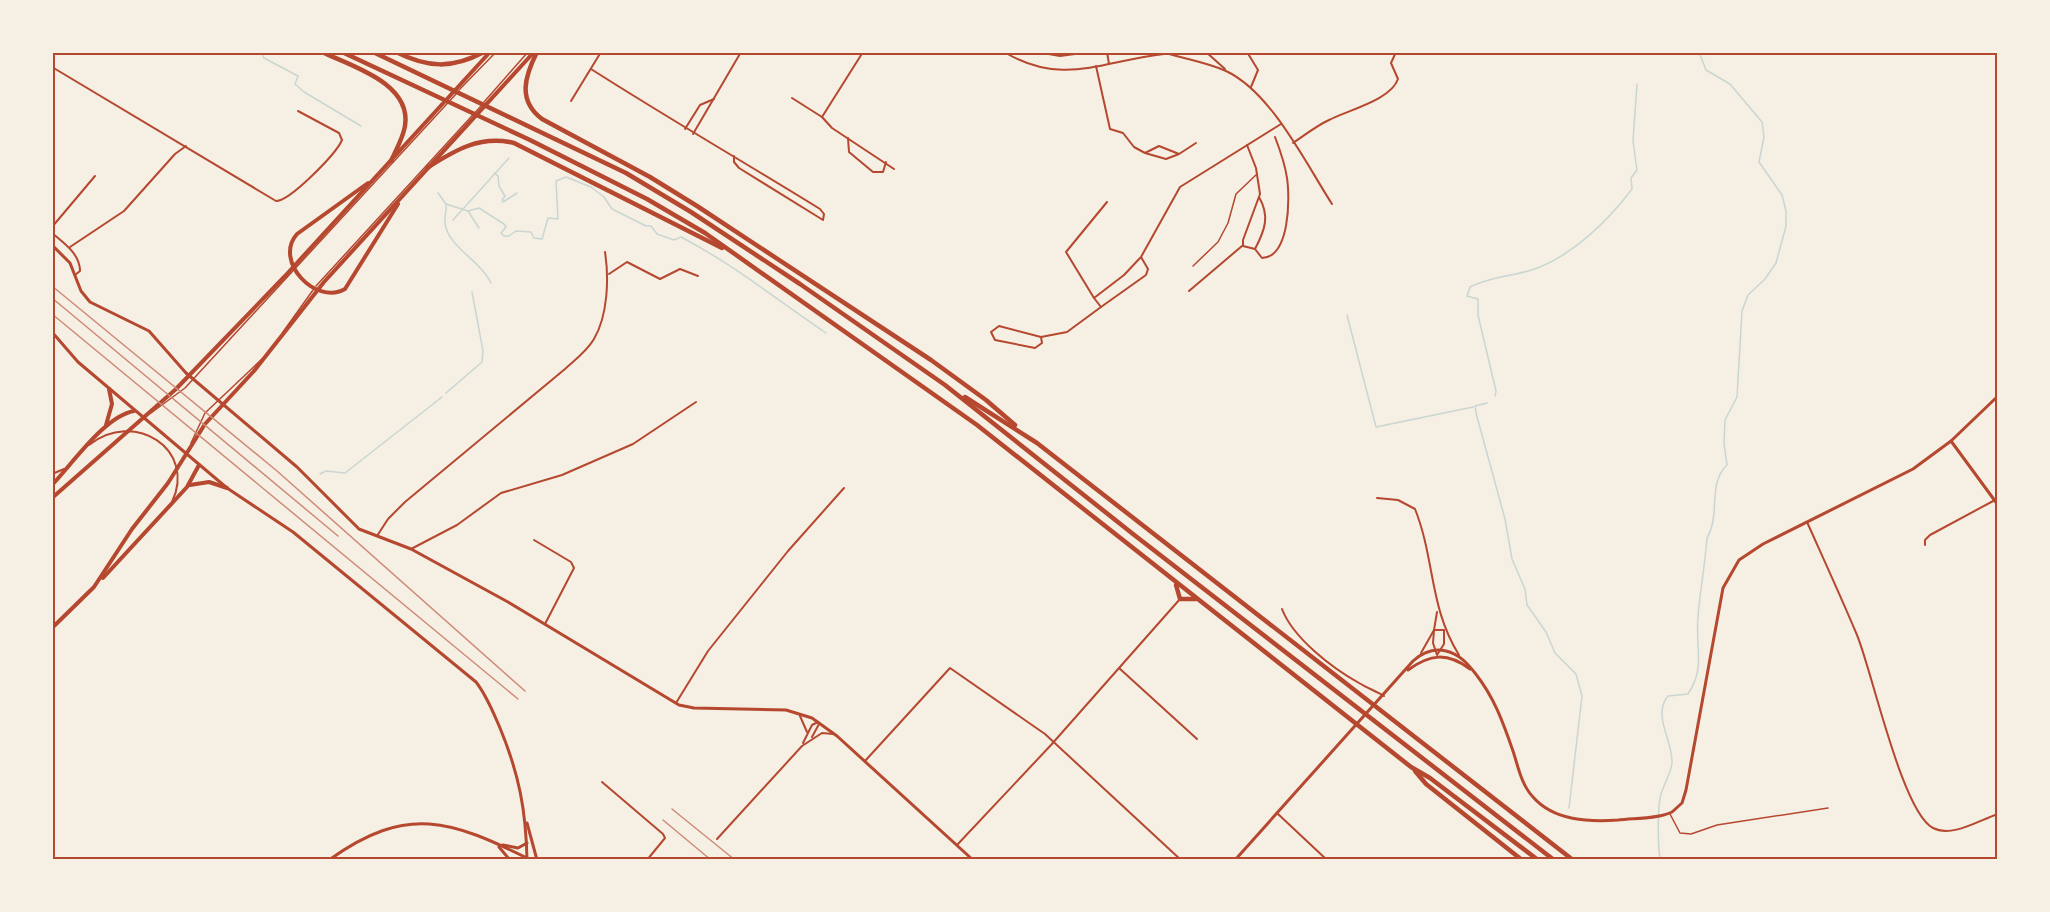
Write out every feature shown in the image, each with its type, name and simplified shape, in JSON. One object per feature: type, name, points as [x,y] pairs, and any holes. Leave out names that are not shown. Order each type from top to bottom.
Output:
[{"type":"highway","points":[[322,52],[384,84],[400,101],[405,113],[405,126],[391,161]]},
{"type":"highway","points":[[342,52],[629,189],[694,226],[935,393],[1411,767],[1430,778],[1538,860]]},
{"type":"highway","points":[[373,52],[514,117],[634,177],[791,278],[945,385],[1026,435]]},
{"type":"highway","points":[[396,52],[423,64],[442,66],[462,63],[484,52]]},
{"type":"highway","points":[[536,52],[527,72],[525,89],[530,106],[542,119],[655,180],[959,380],[1026,435],[1573,860]]},
{"type":"highway","points":[[428,168],[456,150],[472,144],[498,140],[514,143],[657,213],[742,259]]},
{"type":"highway","points":[[945,385],[1554,860]]},
{"type":"highway","points":[[1173,581],[1180,593],[1180,598],[1197,599]]},
{"type":"highway","points":[[1411,767],[1426,784],[1522,860]]},
{"type":"main road","points":[[52,498],[81,476],[108,448],[176,389],[285,276],[490,52]]},
{"type":"main road","points":[[94,587],[127,536],[162,493],[208,420],[246,380],[333,271],[536,52]]},
{"type":"main road","points":[[376,177],[297,234],[290,246],[290,261],[304,279],[323,292],[337,293],[348,285],[370,246],[408,190]]},
{"type":"main road","points":[[105,427],[112,404],[109,388]]},
{"type":"main road","points":[[52,485],[105,427],[121,414],[134,411]]},
{"type":"main road","points":[[52,628],[187,488],[199,465]]},
{"type":"main road","points":[[187,488],[208,482],[227,488]]},
{"type":"street","points":[[571,101],[601,52]]},
{"type":"street","points":[[693,134],[741,52]]},
{"type":"street","points":[[822,117],[863,52]]},
{"type":"street","points":[[1004,52],[1042,70],[1068,71],[1175,52]]},
{"type":"street","points":[[1037,52],[1060,56],[1090,52]]},
{"type":"street","points":[[1107,52],[1109,64]]},
{"type":"street","points":[[1206,52],[1227,71],[1251,87],[1266,102],[1332,204]]},
{"type":"street","points":[[1247,52],[1258,70],[1251,87]]},
{"type":"street","points":[[1293,143],[1328,120],[1382,96],[1396,85],[1398,79],[1391,63],[1396,52]]},
{"type":"street","points":[[1165,53],[1227,71]]},
{"type":"street","points":[[1096,66],[1108,126],[1112,131],[1125,134],[1134,147],[1145,153],[1166,159],[1179,154],[1196,142]]},
{"type":"street","points":[[52,67],[186,146],[271,200],[283,201],[335,151],[342,140],[339,133],[298,111]]},
{"type":"street","points":[[591,69],[693,134],[734,156],[821,210],[823,220],[737,167],[734,156]]},
{"type":"street","points":[[792,98],[894,169]]},
{"type":"street","points":[[685,129],[700,105],[714,99]]},
{"type":"street","points":[[1094,298],[1141,257],[1180,187],[1281,124]]},
{"type":"street","points":[[1243,246],[1255,249],[1262,258],[1273,254],[1279,246],[1286,224],[1288,181],[1275,137]]},
{"type":"street","points":[[848,138],[849,152],[874,173],[883,172],[886,162]]},
{"type":"street","points":[[1246,145],[1257,174],[1259,197],[1267,219],[1255,249]]},
{"type":"street","points":[[70,247],[124,211],[186,146]]},
{"type":"street","points":[[1145,153],[1161,146],[1179,154]]},
{"type":"street","points":[[52,227],[95,176]]},
{"type":"street","points":[[770,187],[774,181]]},
{"type":"street","points":[[1189,291],[1243,246],[1259,197]]},
{"type":"street","points":[[1101,307],[1066,252],[1107,202]]},
{"type":"street","points":[[52,234],[70,247],[81,266],[80,272],[75,275]]},
{"type":"street","points":[[52,245],[68,261],[81,291],[90,302],[149,331],[183,371],[297,467],[352,524],[363,532],[411,549],[544,624],[676,703],[694,708],[796,712],[818,722],[837,736],[973,860]]},
{"type":"street","points":[[377,536],[388,519],[408,499],[586,349],[600,324],[609,274],[605,252]]},
{"type":"street","points":[[1041,336],[1041,345],[1035,348],[995,340],[991,334],[994,328],[999,326],[1041,336],[1067,332],[1146,275],[1148,269],[1141,257]]},
{"type":"street","points":[[609,274],[627,262],[660,279],[680,269],[698,276]]},
{"type":"street","points":[[52,332],[76,360],[199,465],[227,488],[293,532],[476,682],[490,705],[515,765],[537,860]]},
{"type":"street","points":[[1444,630],[1460,658],[1475,673],[1493,698],[1522,780],[1538,802],[1558,814],[1581,820],[1602,821],[1668,814],[1680,806],[1686,790],[1714,627],[1725,583],[1744,555],[1897,478],[1951,441],[1998,396]]},
{"type":"street","points":[[411,549],[447,531],[501,494],[561,475],[633,444],[696,402]]},
{"type":"street","points":[[89,445],[106,434],[122,429],[142,432],[156,441],[168,453],[178,471],[177,488],[169,507]]},
{"type":"street","points":[[1951,441],[1998,505]]},
{"type":"street","points":[[52,474],[70,467]]},
{"type":"street","points":[[676,703],[708,651],[788,551],[844,488]]},
{"type":"street","points":[[1377,498],[1398,500],[1415,509],[1437,609],[1444,630],[1445,638],[1437,656]]},
{"type":"street","points":[[1925,545],[1924,540],[1930,535],[1995,500]]},
{"type":"street","points":[[1807,522],[1858,637],[1899,769],[1922,819],[1940,831],[1952,830],[1998,814]]},
{"type":"street","points":[[534,540],[574,567],[573,573],[544,624]]},
{"type":"street","points":[[957,846],[1053,742],[1180,598]]},
{"type":"street","points":[[1282,609],[1291,627],[1307,644],[1355,681],[1384,696]]},
{"type":"street","points":[[1437,609],[1434,630],[1437,656]]},
{"type":"street","points":[[1434,630],[1444,630]]},
{"type":"street","points":[[1235,860],[1420,655],[1434,630]]},
{"type":"street","points":[[1420,655],[1441,650],[1460,658]]},
{"type":"street","points":[[1404,672],[1427,658],[1437,656],[1457,661],[1475,673]]},
{"type":"street","points":[[865,761],[950,668],[1053,742],[1181,860]]},
{"type":"street","points":[[1119,668],[1197,739]]},
{"type":"street","points":[[796,712],[804,721],[807,734]]},
{"type":"street","points":[[802,746],[813,724],[818,722]]},
{"type":"street","points":[[717,839],[810,739],[819,727],[818,722]]},
{"type":"street","points":[[810,739],[822,733],[837,736]]},
{"type":"street","points":[[602,782],[663,834],[665,838],[647,860]]},
{"type":"street","points":[[1278,814],[1327,860]]},
{"type":"street","points":[[329,860],[365,836],[409,823],[444,825],[495,843],[528,859],[525,815]]},
{"type":"street","points":[[495,843],[518,848],[527,843]]},
{"type":"street","points":[[495,843],[510,860]]},
{"type":"lane","points":[[145,417],[178,395],[496,52]]},
{"type":"lane","points":[[280,338],[289,321],[329,270],[528,52]]},
{"type":"lane","points":[[1193,266],[1218,242],[1229,220],[1236,194],[1257,174]]},
{"type":"lane","points":[[189,449],[202,416],[241,376],[267,354]]},
{"type":"lane","points":[[1668,814],[1680,832],[1688,834],[1717,825],[1828,808]]},
{"type":"waterway","points":[[261,52],[264,58],[298,76],[295,84],[304,92],[361,126]]},
{"type":"waterway","points":[[1660,860],[1658,827],[1660,800],[1672,763],[1662,712],[1668,696],[1688,694],[1697,675],[1699,657],[1697,628],[1707,538],[1713,519],[1717,481],[1727,465],[1724,444],[1725,420],[1737,397],[1742,311],[1748,295],[1765,279],[1776,263],[1786,226],[1786,211],[1782,195],[1759,162],[1764,137],[1762,122],[1730,84],[1706,70],[1699,52]]},
{"type":"waterway","points":[[1495,396],[1496,391],[1478,315],[1478,299],[1467,296],[1470,287],[1532,270],[1561,256],[1588,237],[1632,189],[1631,178],[1637,170],[1633,141],[1637,84]]},
{"type":"waterway","points":[[453,220],[509,158]]},
{"type":"waterway","points":[[494,173],[498,176],[499,186],[505,196],[503,202],[517,193]]},
{"type":"waterway","points":[[446,204],[468,211],[479,208],[504,224],[506,227],[501,233],[504,236],[509,236],[516,231],[531,232],[534,238],[542,239],[548,218],[558,219],[556,181],[566,177],[591,187],[604,197],[612,209],[646,226],[651,226],[657,234],[674,240],[681,237],[700,248],[826,333]]},
{"type":"waterway","points":[[438,193],[446,204],[447,231],[491,283]]},
{"type":"waterway","points":[[468,211],[479,228]]},
{"type":"waterway","points":[[446,393],[482,362],[483,351],[472,292]]},
{"type":"waterway","points":[[1347,315],[1376,427],[1473,407]]},
{"type":"waterway","points":[[320,474],[326,471],[345,473],[442,397]]},
{"type":"waterway","points":[[1487,403],[1475,406],[1476,413],[1505,519],[1512,559],[1525,589],[1527,605],[1546,632],[1555,653],[1576,674],[1582,696],[1569,808]]},
{"type":"railway","points":[[52,286],[277,471],[525,691]]},
{"type":"railway","points":[[52,298],[338,536]]},
{"type":"railway","points":[[52,314],[518,699]]},
{"type":"railway","points":[[672,809],[735,860]]},
{"type":"railway","points":[[663,820],[711,860]]}]
